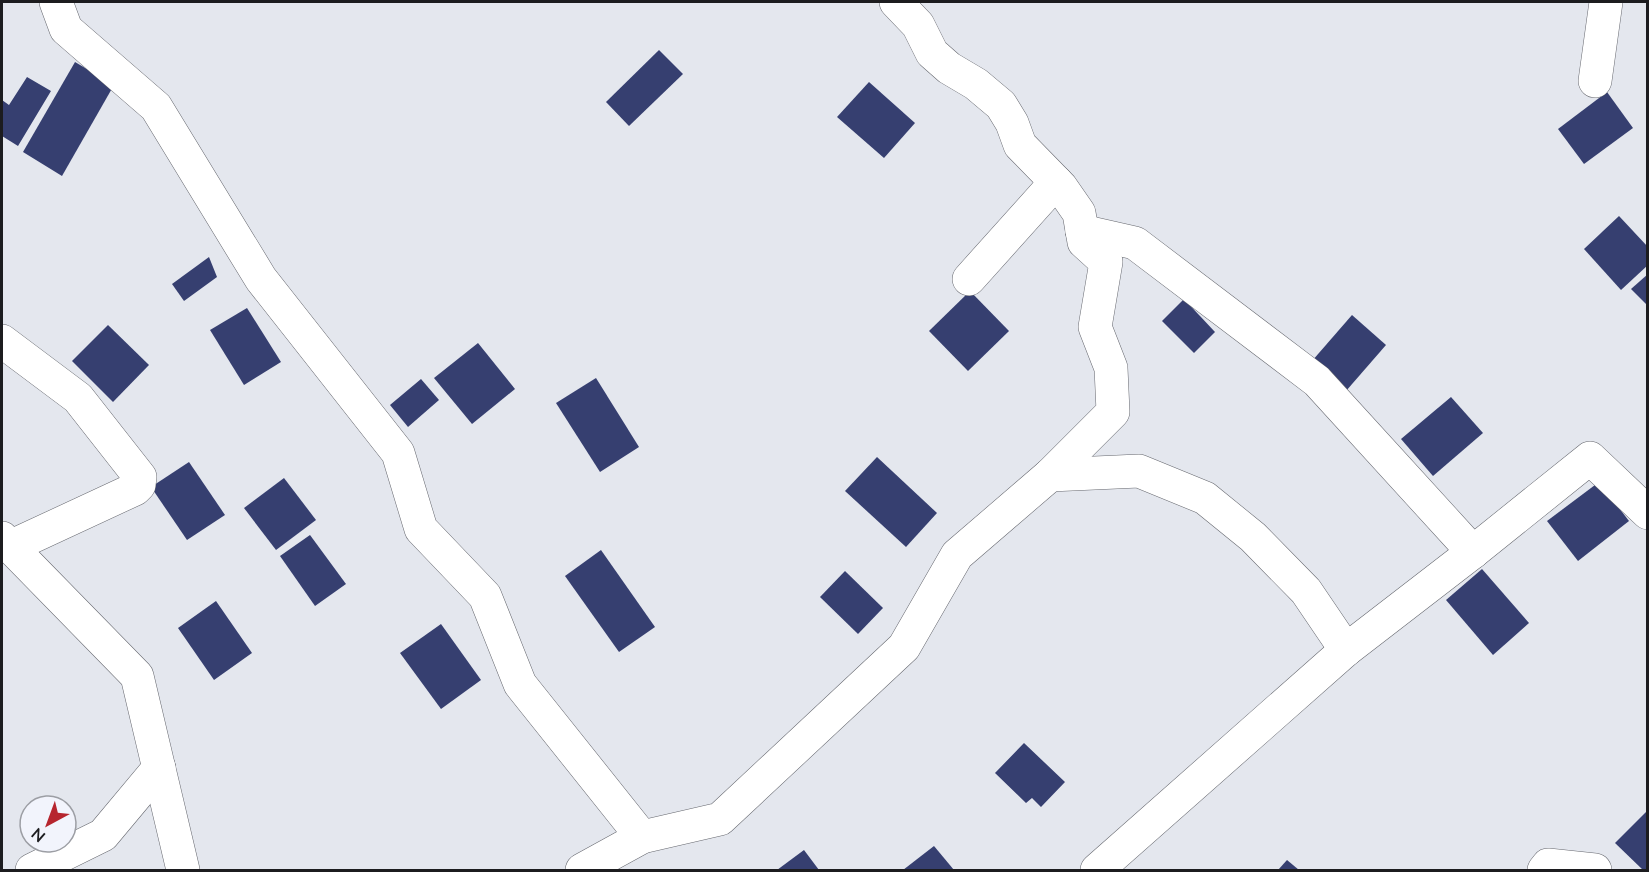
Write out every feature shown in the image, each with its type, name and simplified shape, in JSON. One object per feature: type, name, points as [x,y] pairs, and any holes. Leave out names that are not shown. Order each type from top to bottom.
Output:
[{"type":"street","points":[[56,2],[66,29],[156,107],[261,279],[398,453],[421,529],[485,596],[520,684],[642,837]]},
{"type":"street","points":[[582,870],[642,837],[720,819],[904,648],[957,555],[1050,475],[1113,412],[1111,368],[1095,327],[1106,262],[1084,242],[1079,213],[1056,182],[1020,145],[1012,123],[1001,105],[932,53],[918,25],[896,2]]},
{"type":"street","points":[[1594,81],[1606,2]]},
{"type":"street","points":[[969,279],[1056,182]]},
{"type":"street","points":[[1082,231],[1134,243],[1317,381],[1473,552]]},
{"type":"street","points":[[2,340],[78,398],[140,477],[135,489],[6,542],[137,676],[183,870]]},
{"type":"street","points":[[1097,870],[1346,650],[1590,458],[1647,513]]},
{"type":"street","points":[[1050,475],[1139,471],[1205,498],[1253,537],[1306,591],[1346,650]]},
{"type":"street","points":[[32,870],[103,835],[159,768]]},
{"type":"street","points":[[1544,870],[1548,865],[1595,870]]},
{"type":"building","points":[[659,50],[683,74],[629,126],[606,102]]},
{"type":"building","points":[[75,62],[114,85],[62,176],[23,152]]},
{"type":"building","points":[[27,77],[51,91],[18,146],[2,136],[2,100],[9,105]]},
{"type":"building","points":[[869,82],[915,123],[884,158],[837,117]]},
{"type":"building","points":[[1607,92],[1633,128],[1584,164],[1558,129]]},
{"type":"building","points":[[1619,216],[1648,247],[1648,265],[1621,290],[1584,249]]},
{"type":"building","points":[[209,257],[217,277],[184,301],[172,284]]},
{"type":"building","points":[[1648,274],[1648,306],[1631,289]]},
{"type":"building","points":[[970,291],[1009,331],[968,371],[929,331]]},
{"type":"building","points":[[1184,299],[1215,332],[1194,353],[1162,321]]},
{"type":"building","points":[[247,308],[281,362],[244,385],[210,330]]},
{"type":"building","points":[[1352,315],[1386,345],[1346,391],[1312,361]]},
{"type":"building","points":[[108,325],[149,365],[113,402],[72,361]]},
{"type":"building","points":[[478,343],[515,389],[472,424],[434,378]]},
{"type":"building","points":[[596,378],[639,447],[600,472],[556,403]]},
{"type":"building","points":[[421,379],[439,400],[408,427],[390,405]]},
{"type":"building","points":[[1451,397],[1483,433],[1433,476],[1401,439]]},
{"type":"building","points":[[877,457],[937,513],[906,547],[845,491]]},
{"type":"building","points":[[189,462],[225,515],[187,540],[151,487]]},
{"type":"building","points":[[284,478],[316,520],[276,550],[244,508]]},
{"type":"building","points":[[1599,482],[1629,521],[1578,561],[1547,521]]},
{"type":"building","points":[[310,535],[346,584],[315,606],[280,556]]},
{"type":"building","points":[[601,550],[655,627],[619,652],[565,576]]},
{"type":"building","points":[[1482,569],[1529,623],[1493,655],[1446,600]]},
{"type":"building","points":[[845,571],[883,608],[858,634],[820,597]]},
{"type":"building","points":[[216,601],[252,653],[214,680],[178,628]]},
{"type":"building","points":[[441,624],[481,680],[441,709],[400,653]]},
{"type":"building","points":[[1024,743],[1065,782],[1041,807],[1032,798],[1026,803],[995,773]]},
{"type":"building","points":[[1648,810],[1648,870],[1643,870],[1615,843]]},
{"type":"building","points":[[934,846],[954,870],[903,870]]},
{"type":"building","points":[[804,850],[819,870],[777,870]]},
{"type":"building","points":[[1287,860],[1299,870],[1278,870]]}]
